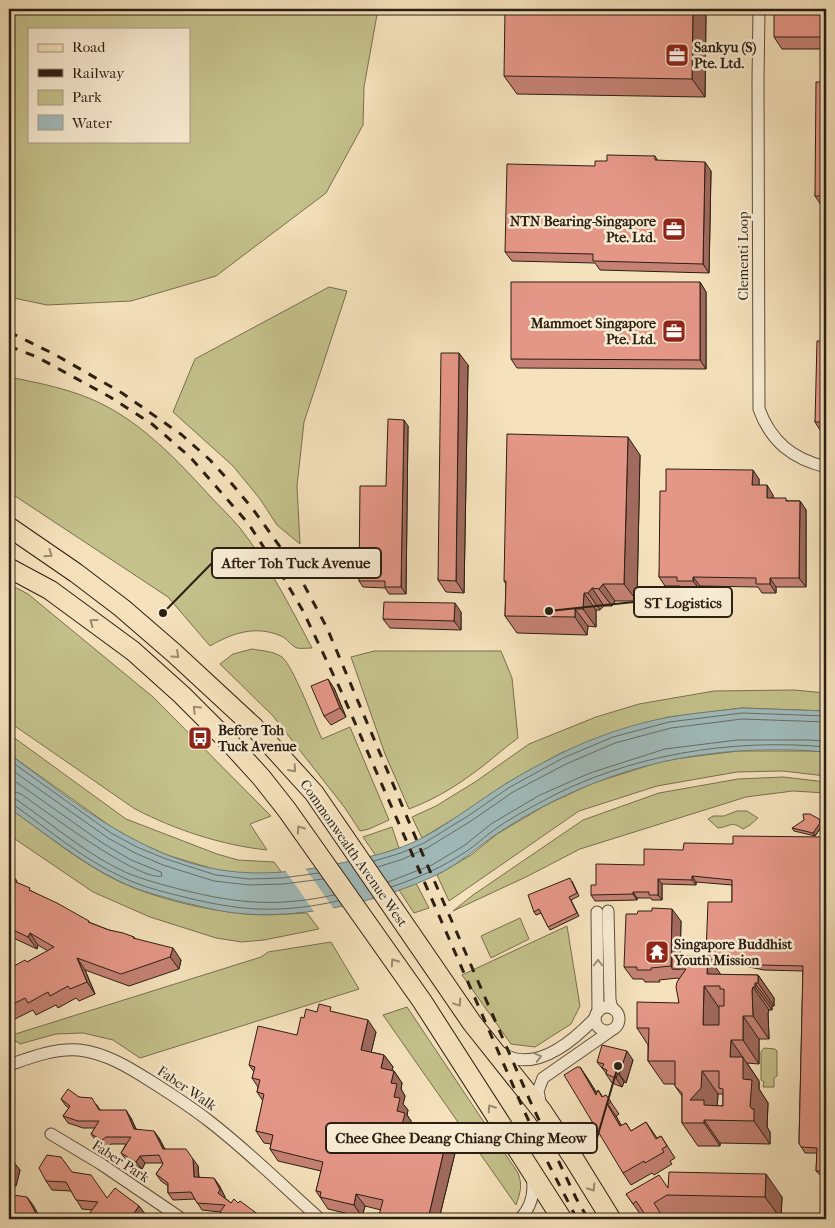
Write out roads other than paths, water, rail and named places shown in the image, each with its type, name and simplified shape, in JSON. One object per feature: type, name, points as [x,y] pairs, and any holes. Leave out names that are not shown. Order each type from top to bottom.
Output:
[{"type":"main road","name":"Commonwealth Avenue West","points":[[9,527],[76,573],[122,608],[159,640],[254,727],[314,793],[445,984],[542,1111],[611,1219]]},
{"type":"main road","points":[[9,557],[50,590],[133,651],[182,695],[230,742],[261,776],[422,1001],[562,1219]]},
{"type":"main road","points":[[9,568],[50,590]]},
{"type":"street","name":"Clementi Loop","points":[[759,9],[759,409],[770,433],[785,448],[808,461],[826,467]]},
{"type":"street","points":[[542,1111],[538,1091],[543,1078],[617,1028],[620,1020],[618,1013],[612,1008],[610,1000],[603,912],[596,1015],[599,1028],[609,1032]]},
{"type":"street","points":[[492,1048],[516,1059],[532,1060],[570,1042],[604,1008],[612,1008]]},
{"type":"street","name":"Faber Walk","points":[[9,1065],[42,1054],[70,1050],[80,1050],[101,1055],[124,1064],[207,1120],[320,1219]]},
{"type":"street","name":"Faber Park","points":[[51,1134],[101,1164],[175,1218]]},
{"type":"street","points":[[520,1219],[530,1205],[534,1187],[527,1164]]},
{"type":"water","points":[[742,708],[826,711],[826,752],[796,750],[736,751],[707,754],[648,765],[555,800],[498,833],[453,866],[436,875],[392,893],[344,906],[319,910],[270,915],[239,913],[198,906],[142,890],[127,885],[90,865],[9,808],[9,754],[105,823],[165,854],[216,869],[240,872],[265,873],[318,868],[365,858],[413,843],[444,825],[496,790],[546,761],[599,737],[656,720],[688,714]]},
{"type":"railway","points":[[9,332],[54,354],[122,393],[182,435],[210,460],[232,484],[294,566],[327,628],[531,1103],[576,1198],[588,1219]]},
{"type":"railway","points":[[9,346],[37,357],[110,397],[152,424],[190,457],[248,523],[303,611],[342,693],[522,1106],[547,1161],[577,1219]]},
{"type":"place","name":"Sankyu (S) Pte. Ltd.","points":[[677,55]]},
{"type":"place","name":"NTN Bearing-Singapore Pte. Ltd.","points":[[674,229]]},
{"type":"place","name":"Mammoet Singapore Pte. Ltd.","points":[[674,331]]},
{"type":"place","name":"ST Logistics","points":[[549,611]]},
{"type":"place","name":"After Toh Tuck Avenue","points":[[163,613]]},
{"type":"place","name":"Before Toh Tuck Avenue","points":[[200,738]]},
{"type":"place","name":"Singapore Buddhist Youth Mission","points":[[657,952]]},
{"type":"place","name":"Chee Ghee Deang Chiang Ching Meow","points":[[618,1066]]}]
